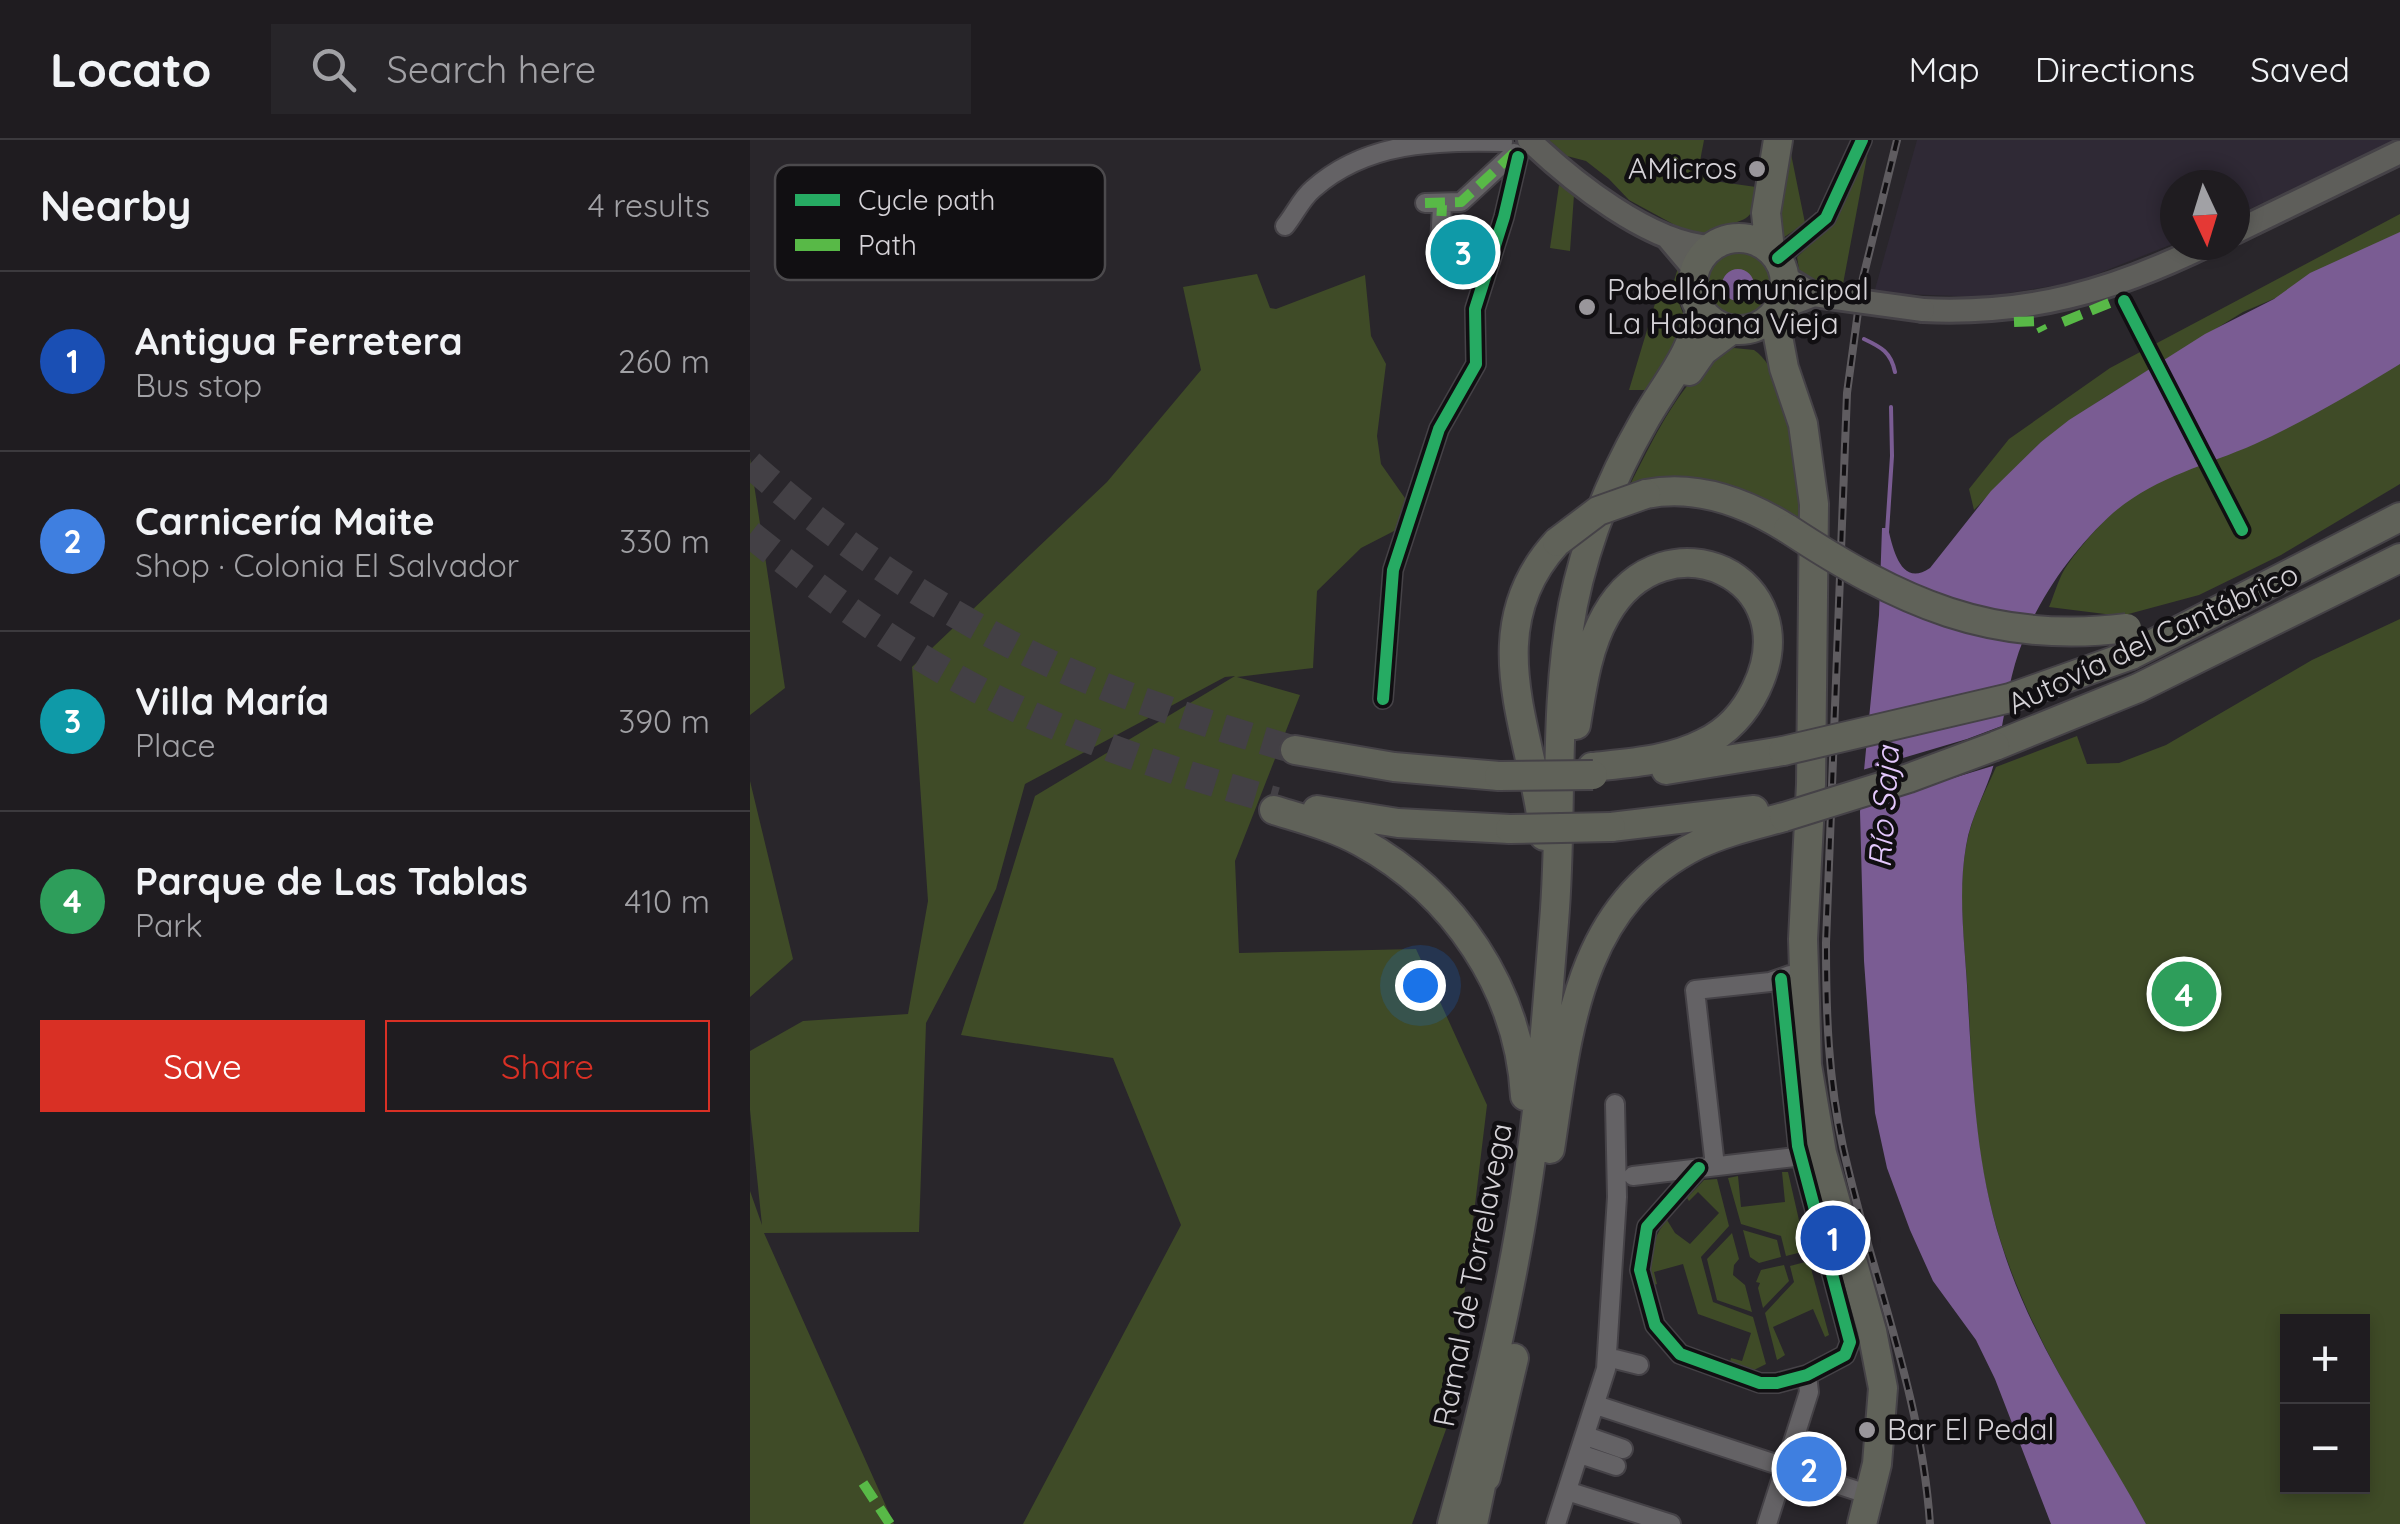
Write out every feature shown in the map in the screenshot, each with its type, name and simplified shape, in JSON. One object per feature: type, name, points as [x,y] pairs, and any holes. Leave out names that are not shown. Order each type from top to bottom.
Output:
[{"type":"highway","points":[[1585,768],[1571,693],[1577,637],[1610,517],[1642,448],[1704,351],[1737,330],[1758,326],[1776,312],[1785,291],[1766,213],[1778,140]]},
{"type":"highway","points":[[1766,213],[1742,238],[1722,241],[1703,259],[1693,290],[1700,310],[1714,323],[1770,347],[1784,368]]},
{"type":"highway","points":[[1742,238],[1777,262]]},
{"type":"highway","points":[[1549,957],[1554,922],[1562,693],[1574,602],[1597,521],[1613,482],[1653,404],[1693,342],[1700,310]]},
{"type":"highway","points":[[1776,312],[1784,368],[1803,424],[1812,484],[1815,564],[1810,784],[1792,973],[1807,1064],[1812,1155],[1872,1331],[1883,1388],[1882,1428],[1862,1524]]},
{"type":"highway","points":[[1549,957],[1541,808],[1519,716],[1512,666],[1519,611],[1534,576],[1557,542],[1598,511],[1646,494],[1682,491],[1715,496],[1753,510],[1879,585],[1954,616],[2032,632],[2083,632],[2129,642]]},
{"type":"highway","name":"Autovía del Cantábrico","points":[[1295,750],[1394,767],[1499,776],[1585,768],[1680,768],[1784,751],[1978,707],[2042,688],[2129,642],[2400,515]]},
{"type":"highway","name":"Autovía del Cantábrico","points":[[1785,811],[1910,778],[2138,688],[2400,558]]},
{"type":"highway","points":[[1682,562],[1710,564],[1736,578],[1762,608],[1767,636],[1758,685],[1739,715],[1721,733],[1686,750],[1656,759],[1585,768],[1592,645],[1606,614],[1626,588],[1654,570],[1682,562]]},
{"type":"highway","points":[[2138,688],[2264,639],[2380,586],[2400,582]]},
{"type":"highway","name":"Ramal de Torrelavega","points":[[1476,1511],[1532,1228],[1553,1072],[1567,879],[1585,768]]},
{"type":"highway","points":[[1451,1524],[1485,1378],[1517,1206],[1526,1108],[1520,1051],[1490,972],[1444,908],[1399,866],[1358,840],[1275,805],[1398,823],[1510,829],[1611,827],[1785,811]]},
{"type":"highway","points":[[1476,1511],[1494,1453],[1537,1235],[1570,1022],[1594,952],[1624,904],[1664,865],[1710,840],[1785,811]]},
{"type":"highway","name":"Ramal de Torrelavega","points":[[1451,1524],[1479,1427],[1526,1193],[1549,957]]},
{"type":"main road","points":[[1518,148],[1703,259]]},
{"type":"main road","points":[[2250,225],[2400,152]]},
{"type":"main road","points":[[1776,312],[1821,296],[1922,310],[1995,310],[2056,302],[2176,260]]},
{"type":"main road","points":[[1777,262],[1821,296]]},
{"type":"street","points":[[1777,262],[1826,218],[1862,140]]},
{"type":"street","points":[[1284,226],[1321,182],[1383,151],[1430,141],[1518,148]]},
{"type":"street","points":[[1440,246],[1433,204],[1461,202],[1518,148]]},
{"type":"street","points":[[1383,699],[1393,570],[1432,444],[1476,364],[1475,309],[1504,217],[1518,148]]},
{"type":"street","points":[[1633,1176],[1707,1167],[1812,1155],[1851,1345],[1845,1355],[1807,1375],[1760,1383],[1680,1354],[1655,1325],[1640,1270],[1646,1227],[1707,1167],[1695,990],[1792,973]]},
{"type":"street","points":[[1556,1524],[1596,1404],[1607,1357],[1617,1197],[1614,1104]]},
{"type":"street","points":[[1607,1357],[1639,1364]]},
{"type":"street","points":[[1767,1524],[1809,1392],[1807,1375]]},
{"type":"street","points":[[1596,1404],[1870,1495]]},
{"type":"street","points":[[1583,1445],[1620,1458]]},
{"type":"street","points":[[1568,1491],[1671,1524]]},
{"type":"shaded area","points":[[1917,140],[2397,140],[2250,209],[2250,170],[2160,170],[2160,249],[2077,282],[1984,297],[1874,293]]},
{"type":"green space","points":[[1549,140],[1704,140],[1700,162],[1707,180],[1759,189],[1751,213],[1743,220],[1695,236],[1629,200],[1586,161],[1567,156]]},
{"type":"green space","points":[[1868,151],[1843,284],[1807,280],[1800,275],[1797,257],[1828,228]]},
{"type":"green space","points":[[1791,154],[1805,223],[1783,238],[1777,226]]},
{"type":"green space","points":[[1559,185],[1574,195],[1570,251],[1550,248]]},
{"type":"green space","points":[[2400,214],[2400,245],[2243,312],[2102,399],[2041,442],[1974,510],[1969,489],[2009,439],[2110,368]]},
{"type":"green space","points":[[1737,250],[1762,260],[1772,285],[1762,310],[1737,320],[1712,310],[1702,285],[1712,260]]},
{"type":"green space","points":[[1678,268],[1679,303],[1686,321],[1667,360],[1646,390],[1629,390],[1657,297],[1668,300]]},
{"type":"green space","points":[[1257,274],[1270,308],[1276,309],[1365,275],[1371,336],[1386,364],[1377,436],[1381,464],[1407,501],[1396,530],[1361,548],[1317,591],[1313,668],[1237,677],[1300,695],[1235,861],[1239,953],[1416,949],[1487,1105],[1449,1421],[1412,1524],[1023,1524],[1181,1225],[1113,1058],[961,1035],[1035,796],[1235,676],[1225,677],[1025,784],[996,889],[926,1023],[919,1232],[764,1233],[894,1524],[750,1524],[750,1191],[762,1225],[750,1110],[750,1051],[803,1021],[908,1014],[928,901],[912,667],[1107,482],[1201,370],[1183,287]]},
{"type":"green space","points":[[2400,345],[2400,484],[2281,555],[2199,595],[2121,616],[2049,607],[2068,564],[2100,525],[2136,492],[2220,435]]},
{"type":"green space","points":[[1734,348],[1754,350],[1776,381],[1790,431],[1802,526],[1630,485],[1686,388],[1717,357]]},
{"type":"green space","points":[[750,458],[785,688],[750,715]]},
{"type":"green space","points":[[2400,619],[2400,1524],[2146,1524],[2054,1365],[2000,1239],[1976,1122],[1963,932],[1963,866],[1974,816],[1996,767],[2077,736],[2087,764],[2119,763],[2166,745],[2312,660]]},
{"type":"green space","points":[[750,781],[793,959],[750,997]]},
{"type":"green space","points":[[1782,1172],[1788,1172],[1806,1251],[1786,1256],[1781,1236],[1741,1224],[1728,1178],[1738,1176],[1741,1207],[1785,1202]]},
{"type":"green space","points":[[1717,1179],[1729,1226],[1701,1257],[1713,1302],[1753,1317],[1766,1364],[1754,1370],[1730,1362],[1731,1358],[1742,1361],[1751,1333],[1698,1314],[1683,1264],[1654,1272],[1657,1284],[1654,1285],[1652,1276],[1654,1242],[1667,1220],[1675,1233],[1690,1244],[1719,1213],[1698,1192],[1689,1201],[1687,1198],[1704,1180]]},
{"type":"green space","points":[[1743,1230],[1777,1240],[1781,1257],[1759,1263],[1750,1257]]},
{"type":"green space","points":[[1732,1233],[1739,1259],[1733,1275],[1745,1285],[1752,1312],[1717,1300],[1707,1259]]},
{"type":"green space","points":[[1809,1261],[1829,1335],[1825,1337],[1813,1309],[1773,1327],[1785,1355],[1777,1360],[1765,1313],[1794,1282],[1790,1266]]},
{"type":"green space","points":[[1784,1265],[1789,1281],[1763,1308],[1760,1283],[1756,1282],[1761,1270]]},
{"type":"water","name":"Río Saja","points":[[2400,232],[2400,364],[2274,435],[2146,490],[2113,513],[2067,563],[2022,643],[1995,760],[1968,835],[1962,905],[1972,1065],[1981,1154],[1993,1214],[2014,1281],[2047,1352],[2146,1524],[2051,1524],[1995,1379],[1976,1340],[1933,1281],[1910,1230],[1887,1168],[1875,1113],[1864,961],[1860,812],[1879,615],[1882,528],[1888,528],[1905,570],[1920,573],[1930,568],[1991,491],[2069,420],[2205,334],[2274,299],[2310,273]]},
{"type":"water","points":[[1738,269],[1749,274],[1754,285],[1749,296],[1738,301],[1727,296],[1722,285],[1727,274]]},
{"type":"pier","points":[[2007,724],[1999,764],[1855,808],[1859,771]]},
{"type":"waterway","points":[[1864,339],[1884,351],[1895,372]]},
{"type":"waterway","points":[[1887,532],[1891,407]]},
{"type":"tunnel","points":[[750,464],[873,562],[1008,643],[1113,690],[1295,750]]},
{"type":"tunnel","points":[[750,534],[874,627],[1002,702],[1137,757],[1276,801]]},
{"type":"railway","points":[[1897,140],[1862,282],[1847,393],[1827,994],[1838,1122],[1917,1427],[1930,1524]]},
{"type":"marked path","points":[[1425,203],[1461,202],[1514,153]]},
{"type":"marked path","points":[[1440,246],[1442,205]]},
{"type":"marked path","points":[[2063,322],[2122,298]]},
{"type":"marked path","points":[[2014,322],[2038,321],[2043,331]]},
{"type":"marked path","points":[[863,1483],[890,1524]]},
{"type":"cycle path","points":[[1778,258],[1826,218],[1862,140]]},
{"type":"cycle path","points":[[1383,699],[1393,570],[1439,429],[1476,364],[1475,309],[1518,157]]},
{"type":"cycle path","points":[[2124,301],[2242,530]]},
{"type":"cycle path","points":[[1699,1168],[1647,1227],[1640,1270],[1655,1325],[1680,1354],[1760,1383],[1807,1375],[1845,1355],[1850,1342],[1798,1146],[1781,979]]},
{"type":"place","name":"AMicros","points":[[1757,169]]},
{"type":"place","name":"Villa María","points":[[1463,252]]},
{"type":"place","name":"Pabellón municipal La Habana Vieja","points":[[1587,307]]},
{"type":"place","name":"Parque de Las Tablas","points":[[2184,994]]},
{"type":"place","name":"Antigua Ferretera","points":[[1833,1238]]},
{"type":"place","name":"Bar El Pedal","points":[[1867,1430]]},
{"type":"place","name":"Carnicería Maite","points":[[1809,1469]]}]
